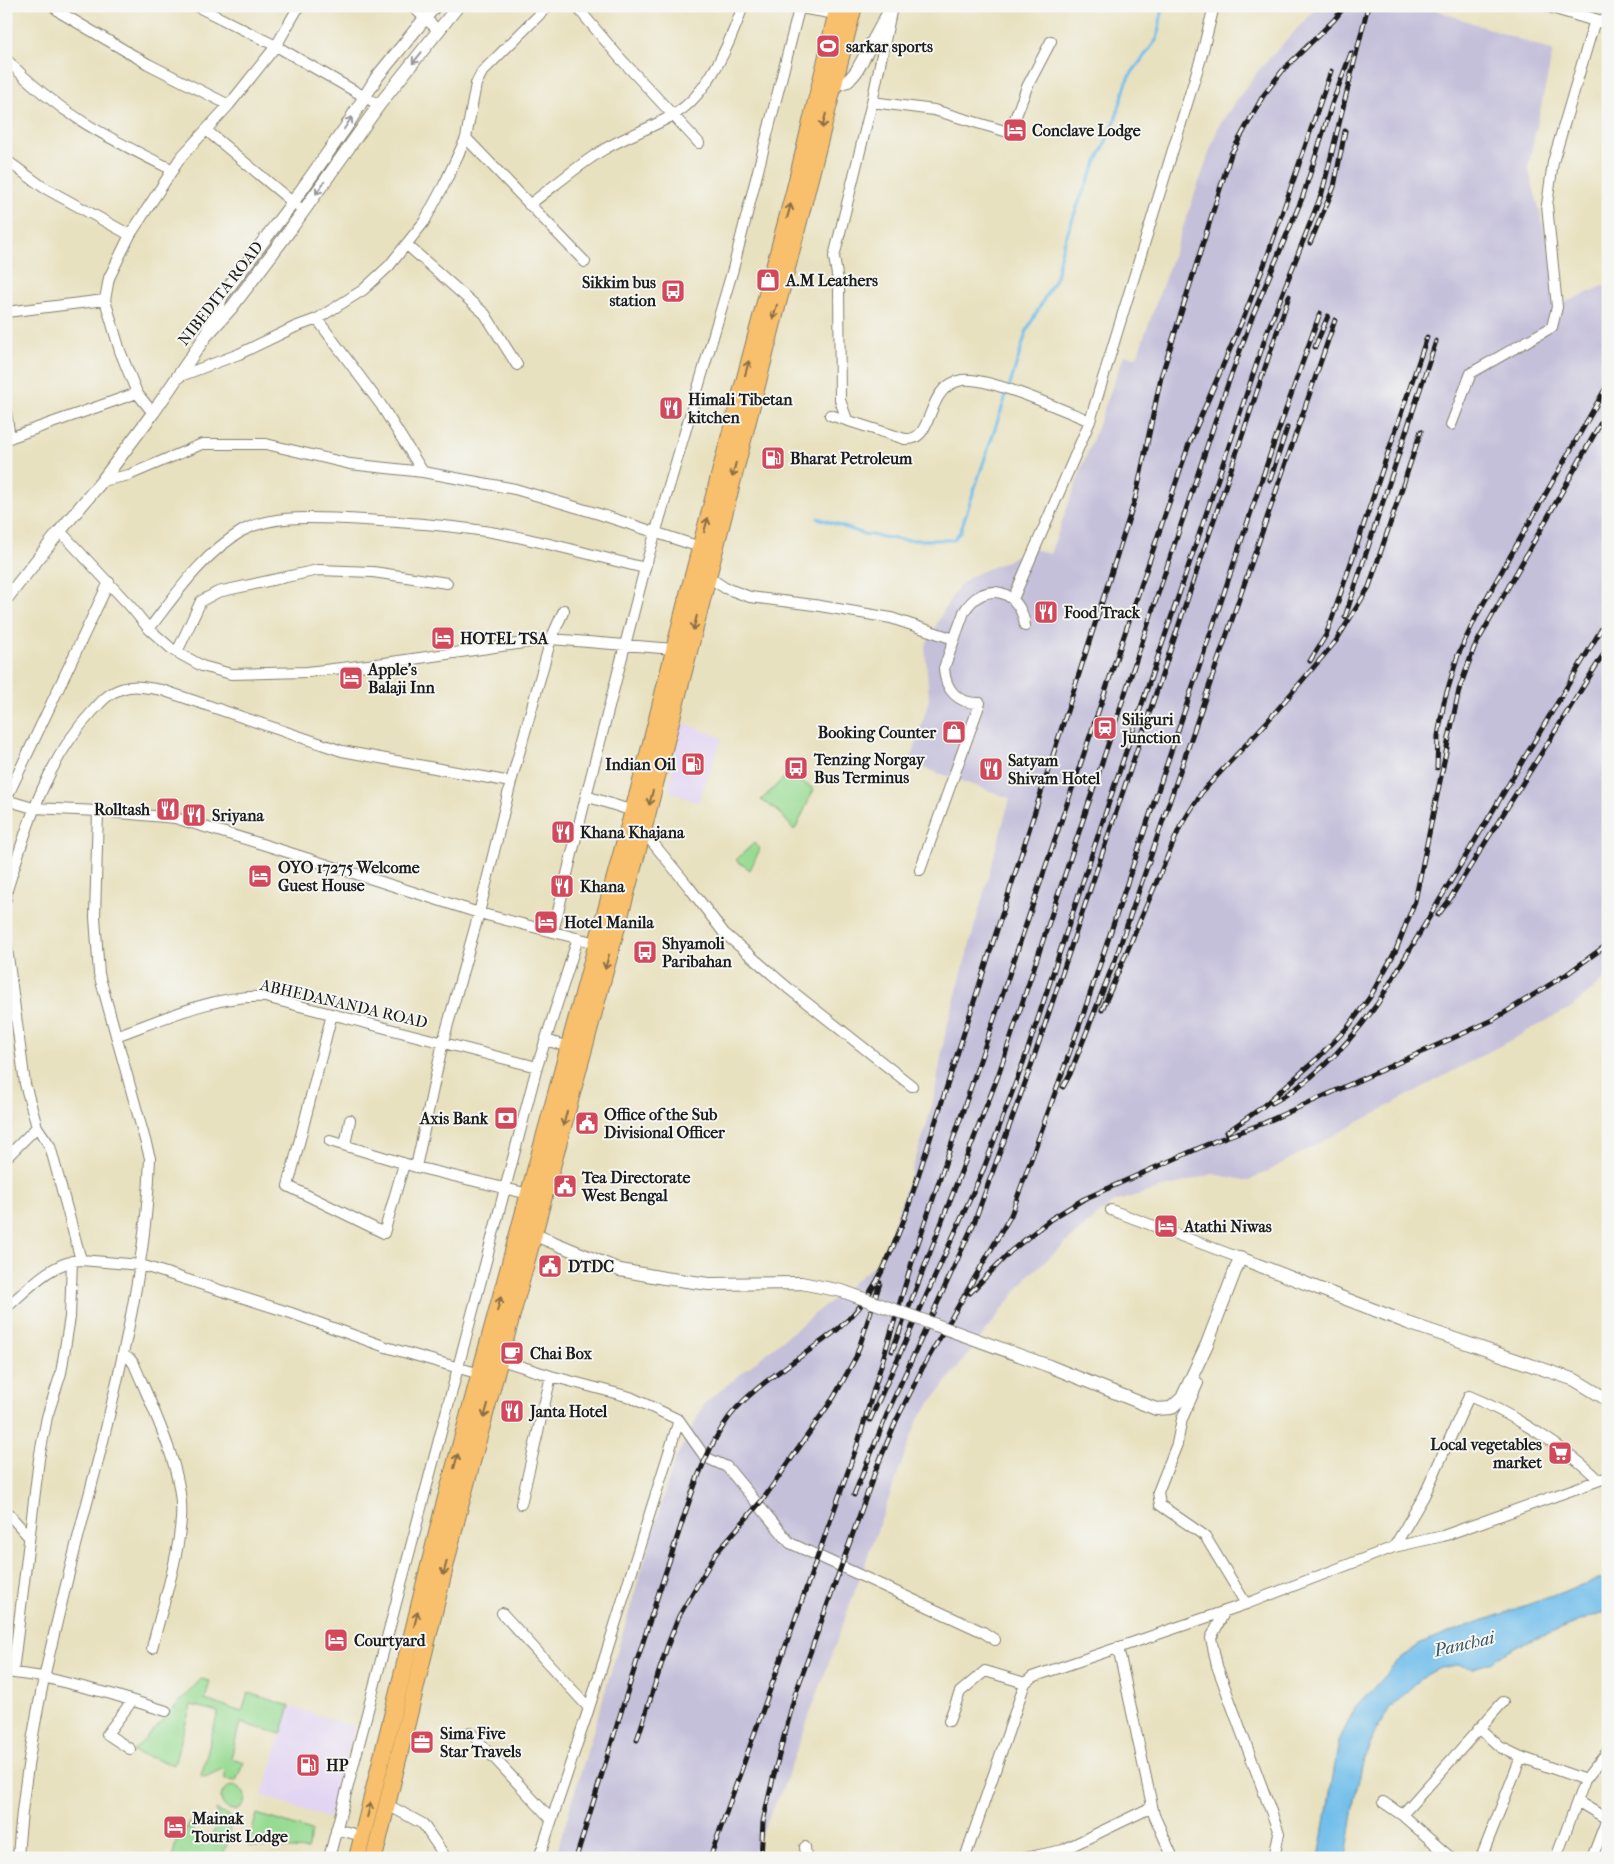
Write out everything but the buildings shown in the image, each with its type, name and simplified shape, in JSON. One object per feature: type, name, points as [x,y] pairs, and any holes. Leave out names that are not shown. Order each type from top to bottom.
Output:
[{"type":"main road","points":[[357,1858],[370,1838],[386,1804],[458,1514],[529,1194],[568,1047],[602,941],[643,831],[700,574],[854,6]]},
{"type":"main road","points":[[374,1858],[370,1838],[441,1519],[488,1376],[501,1360],[535,1235],[633,811],[674,649],[700,574],[700,547],[795,188],[837,10]]},
{"type":"street","points":[[53,6],[61,13],[148,64],[229,105]]},
{"type":"street","points":[[196,6],[276,46],[379,105]]},
{"type":"street","points":[[153,413],[137,392],[120,352],[105,300],[108,278],[130,235],[181,157],[229,105],[276,46],[299,6]]},
{"type":"street","points":[[412,6],[439,31]]},
{"type":"street","points":[[205,337],[222,296],[293,202],[346,127],[377,77],[435,6]]},
{"type":"street","name":"NIBEDITA ROAD","points":[[6,599],[60,530],[102,481],[153,413],[205,337],[232,307],[379,105],[458,6]]},
{"type":"street","points":[[178,377],[238,354],[295,327],[317,319],[363,290],[389,266],[424,222],[444,185],[466,138],[476,84],[482,72],[548,6]]},
{"type":"street","points":[[576,6],[619,57],[699,143]]},
{"type":"street","points":[[529,205],[602,151],[683,109],[703,88],[732,37],[743,6]]},
{"type":"street","points":[[788,6],[798,9],[837,10]]},
{"type":"street","points":[[833,85],[848,81],[856,72],[892,6]]},
{"type":"street","points":[[847,420],[840,400],[839,287],[834,257],[872,102],[892,6]]},
{"type":"street","points":[[1013,599],[1090,420],[1195,77],[1214,6]]},
{"type":"street","points":[[1549,6],[1608,24]]},
{"type":"street","points":[[553,932],[654,531],[733,269],[798,9]]},
{"type":"street","points":[[1451,425],[1471,372],[1552,326],[1557,307],[1547,205],[1553,162],[1595,20]]},
{"type":"street","points":[[872,102],[934,110],[1008,132],[1011,129],[1027,87],[1051,41]]},
{"type":"street","points":[[6,59],[45,96],[88,126],[109,139],[173,170]]},
{"type":"street","points":[[206,130],[303,211]]},
{"type":"street","points":[[466,138],[584,262]]},
{"type":"street","points":[[6,160],[43,186],[130,235]]},
{"type":"street","points":[[407,245],[485,314],[517,365]]},
{"type":"street","points":[[6,312],[105,300]]},
{"type":"street","points":[[317,319],[381,405],[423,472]]},
{"type":"street","points":[[830,415],[905,439],[913,439],[925,429],[934,402],[938,396],[952,384],[968,379],[999,386],[1090,420]]},
{"type":"street","points":[[6,412],[8,438],[137,392]]},
{"type":"street","points":[[102,481],[129,475],[196,446],[208,443],[266,444],[350,464],[423,472],[515,490],[654,531],[700,547]]},
{"type":"street","points":[[149,629],[192,572],[216,550],[243,531],[274,521],[321,518],[415,522],[508,535],[645,568]]},
{"type":"street","points":[[60,530],[109,582],[149,629],[177,652],[202,666],[231,674],[307,672],[385,664],[551,639],[674,649]]},
{"type":"street","points":[[177,652],[201,601],[218,592],[318,570],[372,572],[447,583]]},
{"type":"street","points":[[700,574],[725,588],[750,597],[814,605],[891,618],[954,639]]},
{"type":"street","points":[[109,582],[6,800],[33,808],[98,811],[175,818],[265,844],[479,913],[578,938],[602,941]]},
{"type":"street","points":[[920,870],[980,703],[962,701],[954,695],[944,678],[944,668],[964,612],[976,597],[985,593],[1005,594],[1020,606],[1024,615],[1025,626]]},
{"type":"street","points":[[416,1167],[443,1042],[479,913],[511,782],[551,639],[564,610]]},
{"type":"street","points":[[6,899],[7,890],[33,808],[48,775],[77,728],[107,696],[122,689],[140,686],[162,690],[342,751],[511,782]]},
{"type":"street","points":[[586,796],[633,811]]},
{"type":"street","points":[[18,1858],[29,1758],[43,1677],[124,1356],[141,1265],[149,1189],[150,1158],[99,974],[95,917],[98,811]]},
{"type":"street","points":[[643,831],[724,933],[788,988],[912,1086]]},
{"type":"street","points":[[328,1858],[537,1067],[578,938]]},
{"type":"street","points":[[6,941],[25,1084],[38,1127],[50,1146],[77,1260],[70,1317],[60,1373],[42,1442],[10,1672],[43,1677],[166,1712]]},
{"type":"street","name":"ABHEDANANDA ROAD","points":[[116,1036],[194,1008],[252,996],[266,997],[537,1067]]},
{"type":"street","points":[[332,1014],[288,1186],[384,1233],[404,1164]]},
{"type":"street","points":[[546,1040],[568,1047]]},
{"type":"street","points":[[345,1145],[350,1120]]},
{"type":"street","points":[[6,1158],[38,1127]]},
{"type":"street","points":[[330,1141],[404,1164],[529,1194]]},
{"type":"street","points":[[1111,1210],[1408,1322],[1575,1380],[1608,1400]]},
{"type":"street","points":[[535,1235],[620,1270],[709,1284],[801,1283],[842,1291],[1049,1366],[1156,1409],[1171,1408],[1182,1398],[1207,1344],[1240,1258]]},
{"type":"street","points":[[6,1308],[53,1269],[77,1260],[141,1265],[291,1313],[386,1346],[488,1376]]},
{"type":"street","points":[[124,1356],[134,1364],[172,1458],[180,1495],[182,1518],[177,1549],[152,1648]]},
{"type":"street","points":[[501,1360],[630,1398],[679,1420],[705,1457],[727,1467],[790,1543],[983,1632],[994,1640]]},
{"type":"street","points":[[521,1504],[551,1376]]},
{"type":"street","points":[[1192,1376],[1198,1383],[1182,1419],[1177,1444],[1158,1492],[1160,1505],[1205,1536],[1246,1604]]},
{"type":"street","points":[[1394,1547],[1424,1496],[1469,1396],[1532,1430],[1604,1479]]},
{"type":"street","points":[[539,1858],[589,1708],[679,1420]]},
{"type":"street","points":[[965,1858],[1025,1684],[1032,1677],[1246,1604],[1394,1547],[1443,1536],[1604,1479]]},
{"type":"street","points":[[6,1511],[29,1537]]},
{"type":"street","points":[[1225,1611],[1211,1638],[1217,1666],[1279,1834],[1274,1858]]},
{"type":"street","points":[[502,1613],[589,1708]]},
{"type":"street","points":[[1118,1647],[1154,1815],[1173,1858]]},
{"type":"street","points":[[949,1721],[960,1692],[985,1671],[1025,1684]]},
{"type":"street","points":[[130,1749],[106,1734],[132,1701]]},
{"type":"street","points":[[1402,1815],[1503,1702]]},
{"type":"street","points":[[1479,1728],[1500,1746],[1521,1757],[1585,1780]]},
{"type":"street","points":[[470,1732],[551,1819]]},
{"type":"street","points":[[1556,1858],[1585,1780],[1608,1751]]},
{"type":"street","points":[[1481,1858],[1521,1757]]},
{"type":"street","points":[[1577,1801],[1607,1819],[1592,1858]]},
{"type":"street","points":[[1383,1802],[1402,1815],[1450,1858]]},
{"type":"street","points":[[386,1804],[423,1824],[446,1858]]},
{"type":"street","points":[[1028,1858],[1063,1850],[1152,1807]]},
{"type":"street","points":[[336,1829],[370,1838]]},
{"type":"shaded area","points":[[1318,6],[1424,6],[1553,51],[1528,167],[1564,303],[1608,284],[1608,977],[1572,1007],[1249,1181],[1213,1174],[1113,1202],[1029,1275],[918,1419],[784,1785],[750,1858],[555,1858],[674,1462],[705,1403],[882,1259],[927,1124],[935,1093],[945,1034],[1010,798],[910,763],[929,700],[925,646],[949,601],[961,584],[971,576],[1009,560],[1017,555],[1024,546],[1050,554],[1124,355],[1137,357],[1219,125],[1257,72]]},
{"type":"shaded area","name":"Indian Oil","points":[[680,721],[722,738],[698,803],[669,791]]},
{"type":"shaded area","name":"HP","points":[[290,1706],[355,1727],[329,1818],[262,1796]]},
{"type":"green space","points":[[788,774],[814,789],[794,830],[778,811],[761,800]]},
{"type":"green space","points":[[754,843],[760,849],[750,870],[736,860]]},
{"type":"green space","points":[[201,1679],[210,1681],[205,1700],[242,1712],[248,1693],[290,1706],[281,1734],[240,1723],[231,1758],[244,1762],[236,1781],[225,1780],[225,1772],[222,1769],[205,1777],[201,1776],[218,1712],[191,1705],[174,1765],[133,1752]]},
{"type":"green space","points":[[233,1786],[238,1787],[244,1793],[244,1803],[238,1809],[233,1810],[228,1809],[222,1803],[221,1798],[222,1793],[228,1787]]},
{"type":"green space","points":[[216,1810],[232,1818],[222,1858],[172,1858],[180,1827],[188,1828],[189,1822],[199,1837],[205,1840],[209,1839],[218,1825]]},
{"type":"green space","points":[[257,1814],[312,1831],[307,1850],[249,1846],[248,1843]]},
{"type":"water","name":"Panchai","points":[[1608,1577],[1608,1610],[1518,1646],[1499,1656],[1493,1662],[1473,1668],[1457,1665],[1440,1668],[1415,1684],[1391,1707],[1376,1730],[1364,1759],[1357,1788],[1346,1858],[1319,1858],[1339,1741],[1355,1708],[1400,1659],[1420,1644],[1572,1588]]},
{"type":"waterway","points":[[1009,388],[1027,330],[1056,277],[1061,252],[1069,229],[1080,199],[1114,124],[1128,78],[1157,39],[1163,6]]},
{"type":"waterway","points":[[818,518],[864,534],[902,540],[953,540],[960,532],[1006,396]]},
{"type":"railway","points":[[576,1858],[686,1510],[714,1442],[734,1412],[761,1385],[824,1340],[851,1317],[871,1291],[893,1248],[905,1217],[1136,496],[1161,377],[1231,154],[1263,96],[1283,70],[1334,20],[1345,6]]},
{"type":"railway","points":[[870,1420],[984,1168],[1026,1055],[1268,330],[1322,193],[1368,6]]},
{"type":"railway","points":[[892,1351],[998,1076],[1225,392],[1253,315],[1303,196],[1332,104],[1351,53]]},
{"type":"railway","points":[[710,1858],[857,1446],[915,1252],[1189,444],[1243,319],[1266,260],[1331,71]]},
{"type":"railway","points":[[1310,243],[1334,187],[1345,131]]},
{"type":"railway","points":[[854,1495],[890,1407],[974,1223],[1029,1072],[1289,296]]},
{"type":"railway","points":[[761,1858],[763,1822],[795,1695],[875,1472],[896,1421],[923,1367],[1011,1215],[1082,1018],[1273,446],[1320,313]]},
{"type":"railway","points":[[1315,347],[1328,316]]},
{"type":"railway","points":[[1063,1087],[1070,1074],[1115,960],[1335,320]]},
{"type":"railway","points":[[1310,661],[1326,635],[1334,613],[1427,337]]},
{"type":"railway","points":[[1345,617],[1436,341]]},
{"type":"railway","points":[[1437,768],[1438,736],[1444,702],[1458,655],[1478,613],[1608,384]]},
{"type":"railway","points":[[1227,1132],[1261,1108],[1318,1058],[1348,1027],[1370,997],[1396,950],[1415,901],[1459,690],[1474,648],[1608,410]]},
{"type":"railway","points":[[1270,480],[1287,428]]},
{"type":"railway","points":[[1102,1010],[1180,827],[1202,792],[1266,723],[1336,641],[1369,587],[1421,431]]},
{"type":"railway","points":[[1272,1103],[1303,1083],[1331,1059],[1356,1032],[1378,1003],[1608,618]]},
{"type":"railway","points":[[1438,915],[1608,647]]},
{"type":"railway","points":[[970,1293],[1011,1251],[1051,1219],[1084,1199],[1215,1141],[1264,1123],[1493,1020],[1567,974],[1608,944]]},
{"type":"railway","points":[[637,1740],[679,1616],[716,1553],[764,1498],[834,1397],[856,1357],[880,1283]]},
{"type":"place","name":"sarkar sports","points":[[828,46]]},
{"type":"place","name":"Conclave Lodge","points":[[1015,130]]},
{"type":"place","name":"A.M Leathers","points":[[768,280]]},
{"type":"place","name":"Sikkim bus station","points":[[673,291]]},
{"type":"place","name":"Himali Tibetan kitchen","points":[[671,408]]},
{"type":"place","name":"Bharat Petroleum","points":[[773,458]]},
{"type":"place","name":"Food Track","points":[[1046,612]]},
{"type":"place","name":"HOTEL TSA","points":[[443,638]]},
{"type":"place","name":"Apple's Balaji Inn","points":[[351,678]]},
{"type":"place","name":"Siliguri Junction","points":[[1105,728]]},
{"type":"place","name":"Booking Counter","points":[[954,732]]},
{"type":"place","name":"Indian Oil","points":[[693,764]]},
{"type":"place","name":"Tenzing Norgay Bus Terminus","points":[[796,768]]},
{"type":"place","name":"Satyam Shivam Hotel","points":[[991,769]]},
{"type":"place","name":"Rolltash","points":[[168,809]]},
{"type":"place","name":"Sriyana","points":[[194,815]]},
{"type":"place","name":"Khana Khajana","points":[[563,832]]},
{"type":"place","name":"OYO 17275 Welcome Guest House","points":[[260,876]]},
{"type":"place","name":"Khana","points":[[562,886]]},
{"type":"place","name":"Hotel Manila","points":[[546,922]]},
{"type":"place","name":"Shyamoli Paribahan","points":[[645,952]]},
{"type":"place","name":"Axis Bank","points":[[506,1118]]},
{"type":"place","name":"Office of the Sub Divisional Officer","points":[[587,1123]]},
{"type":"place","name":"Tea Directorate West Bengal","points":[[565,1186]]},
{"type":"place","name":"Atathi Niwas","points":[[1166,1226]]},
{"type":"place","name":"DTDC","points":[[550,1266]]},
{"type":"place","name":"Chai Box","points":[[512,1353]]},
{"type":"place","name":"Janta Hotel","points":[[512,1411]]},
{"type":"place","name":"Local vegetables market","points":[[1560,1453]]},
{"type":"place","name":"Courtyard","points":[[336,1640]]},
{"type":"place","name":"Sima Five Star Travels","points":[[422,1742]]},
{"type":"place","name":"HP","points":[[308,1765]]},
{"type":"place","name":"Mainak Tourist Lodge","points":[[175,1827]]}]
